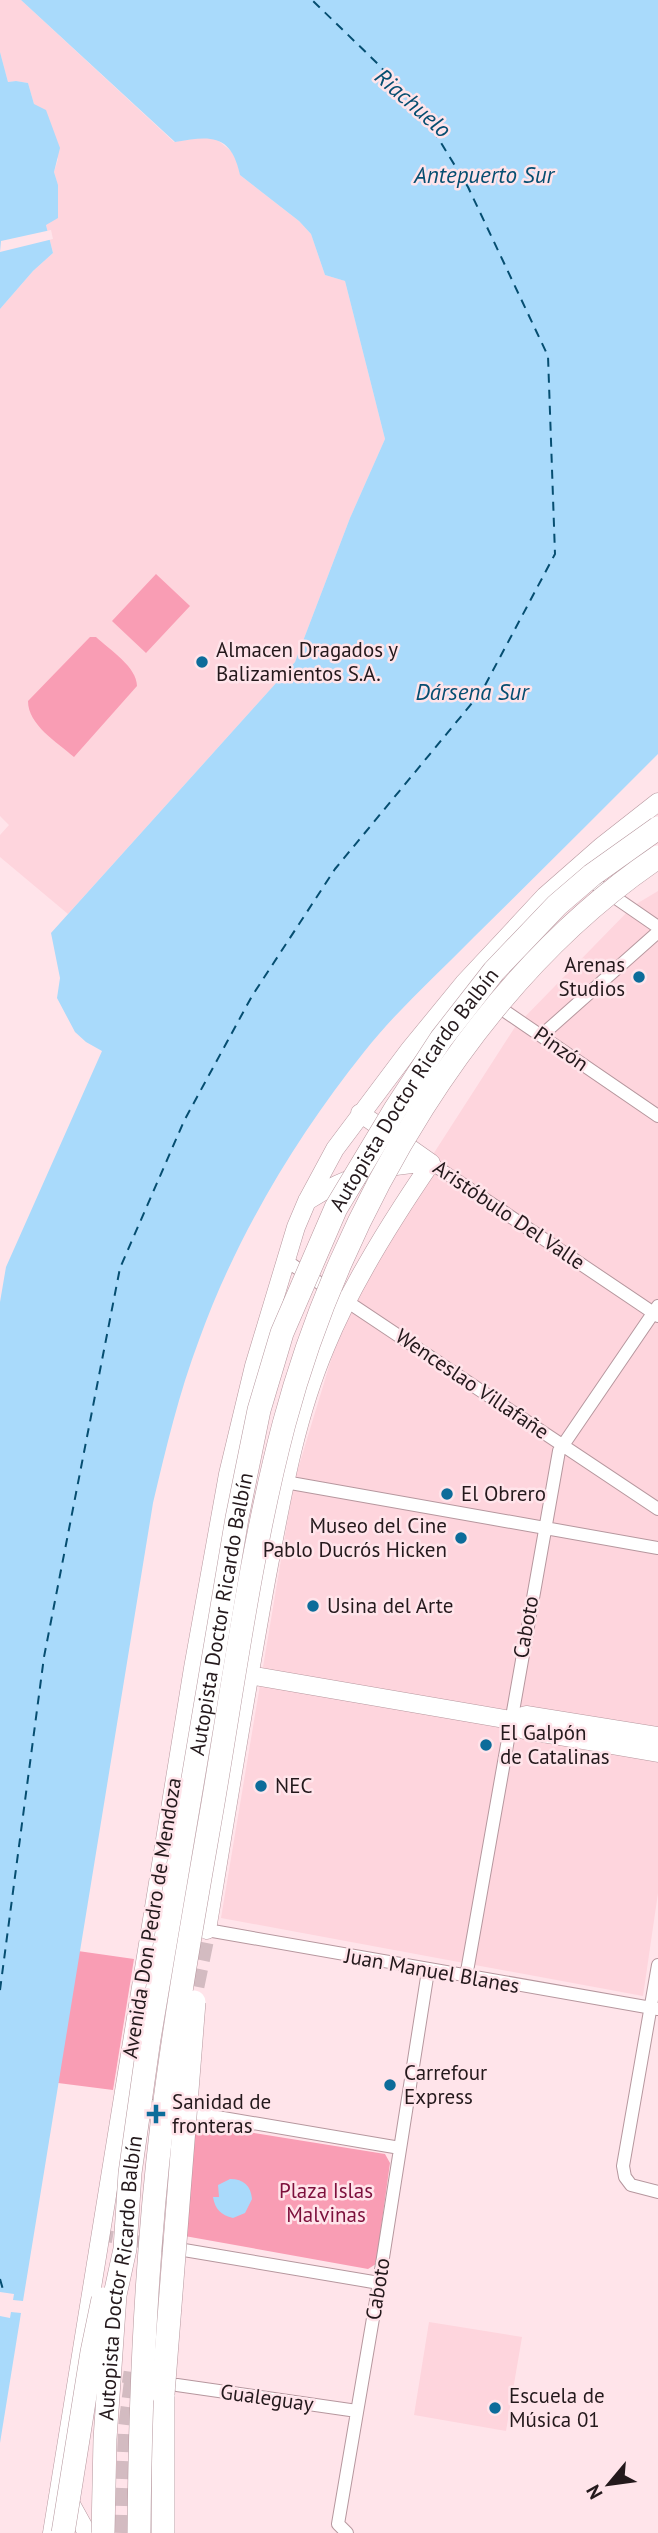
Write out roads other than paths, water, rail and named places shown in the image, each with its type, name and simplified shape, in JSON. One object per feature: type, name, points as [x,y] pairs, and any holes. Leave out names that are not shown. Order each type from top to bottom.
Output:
[{"type":"highway","name":"Autopista Doctor Ricardo Balbín","points":[[103,2533],[111,2344],[115,2295],[125,2249],[130,2173],[149,2039],[223,1592],[259,1410],[292,1309],[336,1208],[418,1073],[466,1006],[524,937],[592,875],[658,828]]},
{"type":"highway","name":"Autopista Doctor Ricardo Balbín","points":[[139,2533],[142,2402],[157,2179],[171,2061],[258,1544],[298,1377],[341,1263],[406,1135],[484,1021],[512,986],[573,922],[607,893],[658,857]]},
{"type":"highway","points":[[163,2533],[204,1856]]},
{"type":"highway","points":[[63,2533],[92,2352],[130,2173]]},
{"type":"highway","points":[[117,2533],[117,2447],[125,2249]]},
{"type":"main road","name":"Avenida Don Pedro de Mendoza","points":[[582,875],[658,802]]},
{"type":"main road","name":"Avenida Don Pedro de Mendoza","points":[[52,2533],[193,1668],[228,1474],[254,1366],[285,1260],[307,1201],[335,1149],[360,1113],[493,950],[545,896],[658,837]]},
{"type":"main road","name":"Aristóbulo Del Valle","points":[[360,1113],[431,1163]]},
{"type":"main road","points":[[307,1201],[329,1187],[379,1168],[431,1163]]},
{"type":"main road","points":[[207,1930],[249,1675],[285,1482],[311,1386],[326,1345],[348,1300],[431,1163]]},
{"type":"main road","points":[[249,1675],[510,1720],[524,1730],[658,1753]]},
{"type":"main road","points":[[510,1720],[526,1715],[658,1736]]},
{"type":"main road","points":[[59,2483],[87,2533]]},
{"type":"street","points":[[542,1035],[658,929],[582,875]]},
{"type":"street","name":"Pinzón","points":[[464,983],[658,1116]]},
{"type":"street","name":"Aristóbulo Del Valle","points":[[431,1163],[656,1312]]},
{"type":"street","name":"Wenceslao Villafañe","points":[[285,1260],[658,1509]]},
{"type":"street","name":"Caboto","points":[[466,1977],[558,1455],[562,1444],[656,1312]]},
{"type":"street","points":[[285,1482],[658,1548]]},
{"type":"street","name":"Juan Manuel Blanes","points":[[207,1930],[654,2009]]},
{"type":"street","points":[[658,1965],[654,2009],[624,2161],[625,2177],[635,2187],[658,2192]]},
{"type":"street","name":"Caboto","points":[[342,2528],[357,2411],[428,1970]]},
{"type":"street","points":[[123,2101],[400,2148]]},
{"type":"street","points":[[184,2250],[379,2283]]},
{"type":"street","name":"Gualeguay","points":[[170,2389],[357,2411]]},
{"type":"water","name":"Dársena Sur","points":[[21,0],[658,0],[658,754],[418,993],[364,1052],[315,1118],[270,1189],[214,1302],[185,1380],[153,1503],[23,2301],[13,2300],[14,2294],[0,2292],[0,1302],[6,1267],[102,1051],[75,1032],[57,998],[60,978],[51,933],[295,662],[350,518],[385,439],[345,281],[325,275],[311,234],[299,221],[240,175],[231,151],[225,145],[209,139],[175,142]]},
{"type":"water","points":[[0,52],[8,82],[28,83],[34,104],[46,110],[60,148],[54,172],[58,185],[58,218],[46,225],[53,253],[33,271],[0,309]]},
{"type":"water","points":[[230,2179],[246,2184],[252,2199],[245,2213],[233,2218],[219,2211],[213,2197],[219,2197],[218,2185]]},
{"type":"water","points":[[11,2312],[21,2313],[0,2443],[0,2316],[10,2318]]},
{"type":"tunnel","points":[[190,2013],[207,1930]]},
{"type":"tunnel","points":[[101,2235],[180,2249]]},
{"type":"tunnel","points":[[123,2533],[127,2428],[134,2373]]},
{"type":"tunnel","points":[[105,2374],[145,2380]]},
{"type":"place","name":"Almacen Dragados y Balizamientos S.A.","points":[[202,662]]},
{"type":"place","name":"Arenas Studios","points":[[639,977]]},
{"type":"place","name":"El Obrero","points":[[447,1494]]},
{"type":"place","name":"Museo del Cine Pablo Ducrós Hicken","points":[[461,1538]]},
{"type":"place","name":"Usina del Arte","points":[[313,1606]]},
{"type":"place","name":"El Galpón de Catalinas","points":[[486,1745]]},
{"type":"place","name":"NEC","points":[[261,1786]]},
{"type":"place","name":"Carrefour Express","points":[[390,2085]]},
{"type":"place","name":"Sanidad de fronteras","points":[[156,2114]]},
{"type":"place","name":"Escuela de Música 01","points":[[495,2408]]},
{"type":"water label","name":"Riachuelo","points":[[413,103]]},
{"type":"water label","name":"Antepuerto Sur","points":[[484,175]]},
{"type":"park label","name":"Plaza Islas Malvinas","points":[[326,2203]]}]
